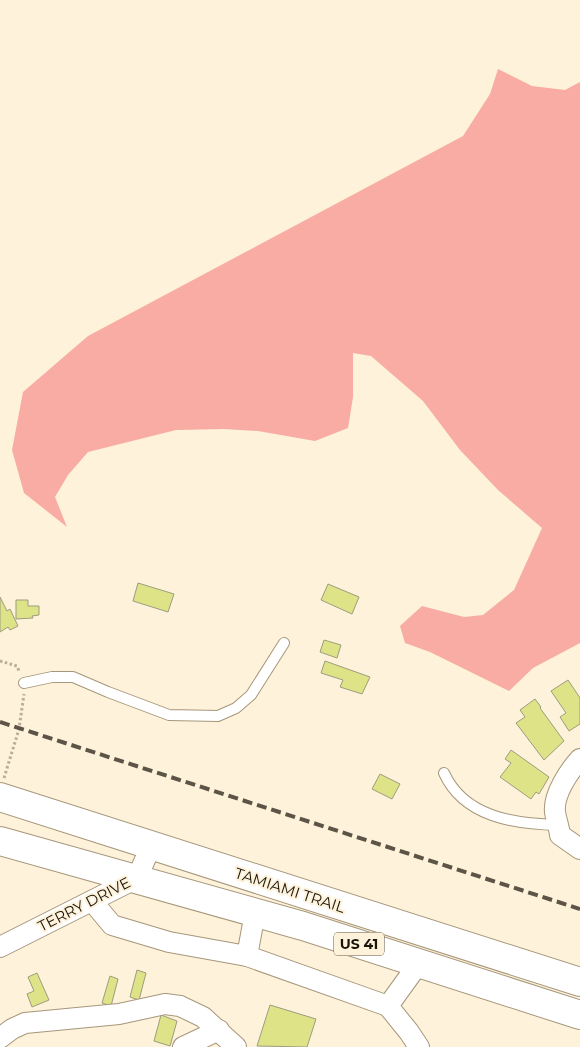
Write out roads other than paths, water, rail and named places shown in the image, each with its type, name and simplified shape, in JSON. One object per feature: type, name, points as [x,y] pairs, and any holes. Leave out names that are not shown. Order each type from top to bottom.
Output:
[{"type":"main road","name":"TAMIAMI TRAIL","points":[[1,789],[151,846],[580,982]]},
{"type":"main road","name":"TAMIAMI TRAIL","points":[[0,841],[255,912],[580,1015]]},
{"type":"street","points":[[580,759],[561,786],[555,810],[560,835],[580,849]]},
{"type":"street","name":"TERRY DRIVE","points":[[0,946],[137,878],[151,846]]},
{"type":"street","points":[[92,901],[112,925],[169,942],[247,956],[388,1006],[419,1047]]},
{"type":"street","points":[[247,956],[255,912]]},
{"type":"street","points":[[388,1006],[419,963]]},
{"type":"street","points":[[0,1038],[12,1029],[25,1023],[112,1016],[165,1004],[180,1006],[203,1017],[236,1047]]},
{"type":"street","points":[[183,1047],[219,1030]]},
{"type":"lane","points":[[24,683],[52,677],[72,677],[169,715],[218,716],[236,708],[251,695],[284,643]]},
{"type":"lane","points":[[444,773],[450,785],[463,799],[481,812],[527,824],[558,825]]},
{"type":"railway","points":[[0,722],[580,909]]}]
